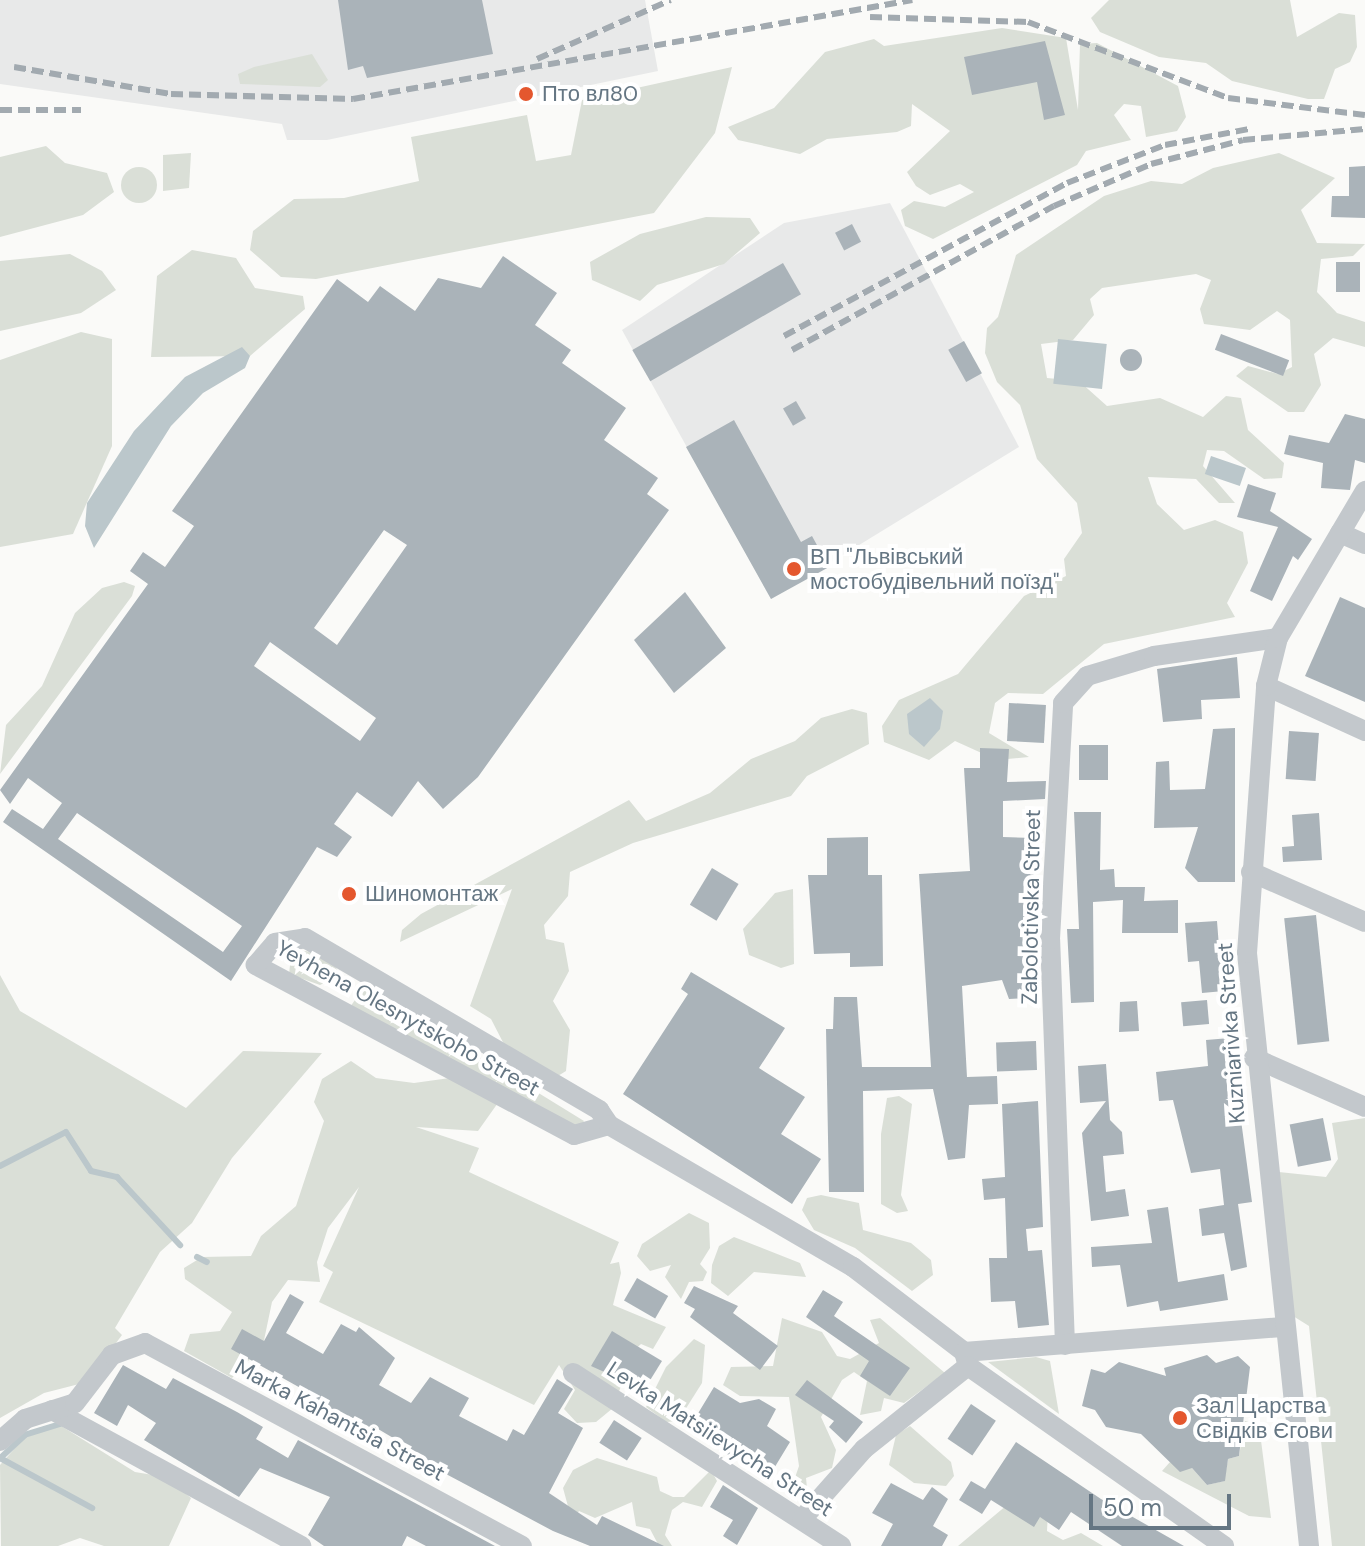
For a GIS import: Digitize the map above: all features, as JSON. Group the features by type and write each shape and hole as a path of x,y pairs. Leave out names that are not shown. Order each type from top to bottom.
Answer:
{"street":[{"name":"Kuzniarivka Street","path":"1309,1546 1254,1058 1251,872 1266,686 1278,638 1365,491"},
{"path":"1340,533 1365,544"},
{"name":"Zabolotivska Street","path":"1065,1345 1050,939 1063,703 1087,676 1154,656 1278,638"},
{"path":"1266,686 1365,731"},
{"path":"1251,872 1365,922"},
{"name":"Yevhena Olesnytskoho Street","path":"609,1125 574,1135 256,965 275,943 305,938 599,1110 609,1125 853,1267 966,1359 1224,1546"},
{"path":"1254,1058 1365,1107"},
{"path":"802,1519 864,1449 966,1359 1065,1345 1282,1327"},
{"name":"Marka Kahantsia Street","path":"52,1410 75,1403 112,1355 133,1341 522,1546"},
{"name":"Levka Matsiievycha Street","path":"573,1373 841,1546"},
{"path":"0,1441 25,1419 52,1410 301,1546"}],"shaded area":[{"path":"0,0 645,0 658,71 327,140 287,140 282,124 0,84"},
{"path":"1109,0 1290,0 1297,37 1339,13 1355,15 1357,47 1350,62 1335,69 1324,99 1308,99 1232,81 1206,63 1159,57 1100,32 1091,18"},
{"path":"1002,28 1066,38 1078,110 1080,44 1097,43 1178,86 1186,117 1177,131 1146,137 1141,106 1124,104 1114,115 1131,140 1086,151 1077,165 933,239 905,226 901,210 914,201 945,207 974,192 960,184 930,195 916,186 907,172 950,131 912,104 911,126 897,132 827,139 800,154 738,140 728,127 774,108 825,52 874,39 884,46"},
{"path":"312,54 328,80 320,87 240,84 238,74 254,67"},
{"path":"732,67 715,133 654,213 316,279 281,277 250,250 253,231 294,199 344,198 419,181 411,137 527,115 536,161 571,155 582,100"},
{"path":"46,146 65,163 107,173 114,192 83,215 0,237 0,157"},
{"path":"191,153 189,188 163,191 163,155"},
{"path":"1279,153 1335,178 1301,210 1317,243 1365,244 1353,256 1321,259 1317,292 1337,313 1365,322 1365,347 1333,338 1314,354 1321,385 1304,412 1288,412 1236,376 1248,366 1278,374 1292,367 1290,320 1277,311 1250,330 1204,324 1200,309 1211,280 1196,274 1102,288 1090,299 1094,315 1073,340 1041,344 1047,378 1079,381 1107,406 1160,398 1203,417 1226,396 1241,398 1248,430 1284,463 1282,478 1264,479 1224,451 1207,450 1203,466 1235,503 1219,503 1196,479 1148,477 1157,504 1184,530 1215,520 1243,532 1248,563 1227,603 1235,617 1104,644 1043,694 1008,693 995,703 989,733 1029,757 997,760 955,741 929,760 884,742 882,726 899,700 958,674 1024,596 1066,576 1064,559 1082,533 1077,503 1037,459 1020,405 997,382 985,353 987,328 998,317 1016,255 1104,196 1151,181 1182,184 1213,168"},
{"path":"139,167 152,172 157,185 152,198 139,203 126,198 121,185 126,172"},
{"path":"890,203 1019,447 771,599 622,330 784,223"},
{"path":"706,217 750,218 760,233 724,264 657,285 640,301 592,280 590,262 640,234"},
{"path":"192,250 236,258 255,288 303,296 305,309 250,356 151,357 157,276"},
{"path":"70,254 102,271 116,290 81,313 0,331 0,261"},
{"path":"81,332 112,339 112,446 73,534 0,547 0,360"},
{"path":"1058,339 1107,344 1102,389 1053,384"},
{"path":"242,347 250,356 245,368 203,393 171,426 94,548 85,526 87,503 134,431 185,377"},
{"path":"1211,456 1246,468 1240,486 1205,474"},
{"path":"124,582 135,586 132,596 0,774 6,725 42,686 75,613 102,588"},
{"path":"930,698 943,711 940,729 924,747 909,734 907,714"},
{"path":"852,709 867,713 869,744 807,776 791,796 633,843 570,872 568,896 544,925 546,939 564,943 569,971 553,1001 570,1030 566,1071 553,1079 508,1052 491,1019 470,1006 512,889 400,942 402,930 421,914 629,800 646,821 710,793 751,759 795,741 821,718"},
{"path":"793,889 794,964 781,968 749,955 743,929 775,893"},
{"path":"306,951 332,960 340,975 320,985 289,974 291,957"},
{"path":"0,975 20,1011 186,1108 243,1051 322,1053 232,1158 192,1223 160,1252 115,1328 122,1335 101,1363 83,1383 44,1393 0,1418"},
{"path":"365,986 584,1121 578,1130 350,1007"},
{"path":"351,1061 376,1078 414,1083 457,1077 500,1100 478,1131 416,1127 479,1148 469,1172 619,1242 610,1264 619,1262 621,1273 613,1305 666,1327 653,1349 641,1344 630,1354 615,1378 621,1386 613,1408 596,1422 577,1423 564,1409 575,1390 559,1365 534,1405 319,1302 333,1272 323,1266 359,1187 328,1228 317,1262 320,1282 288,1280 272,1302 263,1345 232,1378 184,1351 190,1334 220,1331 232,1312 185,1279 184,1268 202,1257 251,1256 261,1236 296,1206 324,1121 314,1102 322,1079"},
{"path":"899,1096 912,1104 901,1195 908,1211 897,1213 881,1204 881,1134 887,1098"},
{"path":"1365,1118 1365,1546 1332,1546 1309,1326 1293,1316 1279,1172 1326,1177 1338,1159 1332,1123"},
{"path":"821,1195 859,1203 863,1230 911,1243 931,1260 933,1275 912,1291 855,1248 814,1230 802,1210 807,1198"},
{"path":"689,1213 709,1223 710,1248 700,1264 707,1272 703,1281 689,1282 681,1299 665,1277 671,1265 650,1271 637,1256 642,1244"},
{"path":"734,1237 800,1263 806,1277 754,1272 728,1296 711,1283 712,1265 719,1246"},
{"path":"782,1318 822,1332 837,1356 850,1359 879,1343 870,1320 880,1318 945,1373 904,1403 884,1398 881,1411 860,1415 867,1381 854,1372 842,1380 821,1417 836,1450 832,1468 806,1478 807,1488 796,1499 790,1492 799,1466 789,1397 740,1396 723,1385 731,1367 773,1366"},
{"path":"694,1339 705,1345 702,1383 678,1421 666,1422 646,1407 666,1367"},
{"path":"1036,1357 1050,1361 1059,1414 988,1362"},
{"path":"1245,1421 1259,1425 1271,1518 1249,1516 1162,1471 1170,1462 1192,1468 1207,1485 1224,1481 1228,1459 1239,1456"},
{"path":"58,1424 135,1472 165,1477 191,1498 169,1546 104,1546 80,1538 58,1546 1,1546 0,1465 24,1438"},
{"path":"910,1426 951,1462 954,1476 946,1486 914,1483 889,1465 896,1435"},
{"path":"597,1458 657,1477 660,1491 673,1497 684,1497 711,1470 717,1481 702,1507 683,1502 672,1510 665,1535 672,1546 659,1546 650,1529 636,1526 632,1502 595,1518 579,1511 572,1521 563,1488 573,1470"},
{"path":"1007,1505 1048,1512 1047,1531 1063,1540 1081,1533 1103,1546 958,1546"}],"building":[{"path":"338,0 482,0 493,54 367,78 363,66 348,70"},
{"path":"1045,41 1065,115 1044,120 1037,82 972,95 964,57"},
{"path":"1365,166 1365,218 1331,217 1332,196 1349,196 1349,167"},
{"path":"852,224 861,242 844,250 835,233"},
{"path":"503,256 557,293 535,325 571,350 562,363 626,408 604,440 658,478 647,494 669,510 478,777 443,809 418,781 392,817 357,792 334,824 352,837 337,857 317,847 231,981 3,822 12,809 43,829 62,803 28,778 10,804 0,790 148,584 130,571 143,552 165,567 194,526 172,511 337,279 368,302 380,286 415,311 438,278 481,288","holes":["384,530 407,545 337,645 314,628","270,642 376,718 360,741 254,666","77,813 242,926 223,952 58,839"]},
{"path":"1336,262 1360,262 1360,292 1336,292"},
{"path":"783,263 801,294 650,381 632,350"},
{"path":"1221,334 1289,360 1283,376 1215,350"},
{"path":"964,341 982,373 966,382 948,350"},
{"path":"1127,349 1135,349 1142,360 1135,371 1127,371 1120,364 1120,356"},
{"path":"796,401 806,418 793,426 783,408"},
{"path":"1345,414 1365,419 1365,463 1355,460 1350,490 1321,488 1323,463 1284,454 1289,435 1329,443"},
{"path":"734,420 801,542 812,536 829,567 771,599 686,447"},
{"path":"1248,484 1276,493 1270,511 1312,539 1298,560 1293,556 1272,601 1250,591 1278,527 1237,517"},
{"path":"685,592 726,648 674,693 634,640"},
{"path":"1340,597 1365,608 1365,702 1305,676"},
{"path":"1237,657 1240,698 1201,700 1202,719 1163,722 1157,669"},
{"path":"1009,703 1046,705 1044,743 1007,741"},
{"path":"1235,728 1235,882 1198,882 1185,868 1198,827 1154,828 1156,762 1169,761 1170,790 1205,789 1213,729"},
{"path":"1289,731 1319,733 1316,781 1286,779"},
{"path":"1079,745 1108,745 1108,780 1079,780"},
{"path":"980,748 1009,749 1007,782 1046,781 1045,799 1003,801 1003,837 1034,838 1032,998 1009,999 1002,980 962,986 967,1077 997,1076 998,1104 969,1105 965,1158 948,1160 933,1089 863,1091 864,1192 829,1192 826,1029 833,1029 834,997 857,997 862,1067 931,1067 919,874 970,871 964,768 980,768"},
{"path":"1074,812 1101,812 1100,870 1114,869 1115,887 1145,887 1144,901 1178,900 1178,933 1122,933 1123,900 1093,902 1094,1002 1071,1003 1067,929 1079,929"},
{"path":"1319,813 1322,860 1283,862 1282,847 1294,846 1292,815"},
{"path":"868,837 868,875 882,875 883,966 850,967 850,953 814,954 808,875 827,875 827,838"},
{"path":"712,868 739,884 716,921 690,905"},
{"path":"1316,915 1329,1041 1297,1045 1284,918"},
{"path":"1217,921 1220,960 1232,959 1235,990 1202,993 1199,961 1188,962 1185,923"},
{"path":"691,972 785,1028 759,1068 805,1097 781,1134 821,1159 792,1204 623,1094 688,994 681,989"},
{"path":"1207,1000 1209,1024 1183,1026 1181,1002"},
{"path":"1137,1001 1139,1031 1119,1032 1120,1002"},
{"path":"1230,1038 1252,1202 1238,1204 1247,1267 1231,1271 1224,1233 1202,1236 1199,1209 1224,1205 1220,1169 1191,1173 1173,1100 1159,1101 1156,1072 1208,1066 1206,1040"},
{"path":"1036,1041 1037,1070 997,1071 996,1042"},
{"path":"1106,1064 1110,1120 1122,1132 1124,1154 1103,1156 1106,1192 1125,1189 1129,1216 1091,1221 1082,1133 1106,1101 1080,1103 1078,1066"},
{"path":"1038,1101 1043,1227 1026,1229 1028,1251 1042,1250 1049,1325 1018,1328 1015,1301 991,1302 989,1258 1007,1258 1005,1198 984,1200 982,1179 1005,1177 1002,1104"},
{"path":"1323,1118 1331,1160 1298,1167 1290,1124"},
{"path":"1168,1207 1178,1282 1224,1274 1228,1300 1160,1311 1158,1301 1127,1307 1120,1265 1092,1267 1091,1247 1152,1243 1147,1210"},
{"path":"637,1278 668,1296 655,1319 624,1301"},
{"path":"694,1286 738,1306 733,1313 778,1346 760,1370 690,1317 695,1309 684,1303"},
{"path":"823,1290 843,1302 834,1316 910,1368 890,1396 860,1376 869,1361 806,1317"},
{"path":"290,1294 304,1302 286,1333 323,1354 341,1324 356,1332 359,1327 395,1358 379,1385 411,1403 430,1377 469,1398 459,1416 507,1441 513,1429 524,1435 557,1379 573,1389 558,1413 583,1428 549,1493 597,1525 602,1516 664,1546 590,1546 553,1531 397,1448 400,1442 373,1426 368,1435 309,1401 313,1395 231,1349 242,1329 264,1341"},
{"path":"612,1331 662,1361 644,1390 591,1366"},
{"name":"Зал Царства Свідків Єгови","path":"1207,1355 1216,1363 1238,1356 1250,1367 1239,1456 1228,1459 1225,1481 1207,1485 1192,1468 1180,1472 1141,1434 1106,1427 1095,1410 1082,1406 1091,1369 1105,1373 1119,1362 1166,1376 1164,1368"},
{"path":"123,1365 166,1389 173,1378 237,1412 263,1427 256,1439 288,1458 298,1440 495,1546 426,1546 407,1536 402,1546 324,1546 308,1535 330,1497 260,1468 239,1497 144,1440 156,1423 128,1405 117,1426 94,1413"},
{"path":"807,1380 863,1422 846,1443 829,1427 834,1421 795,1395"},
{"path":"714,1387 740,1403 759,1399 776,1409 767,1426 790,1442 773,1470 743,1450 736,1460 718,1448 725,1438 694,1420"},
{"path":"971,1404 996,1421 972,1456 948,1439"},
{"path":"614,1420 642,1438 627,1461 599,1443"},
{"path":"1016,1442 1101,1499 1184,1546 1122,1546 1071,1512 1059,1530 1040,1517 1034,1527 991,1500 982,1514 959,1500 971,1481 985,1489"},
{"path":"891,1483 923,1500 932,1487 948,1499 933,1526 948,1535 942,1546 881,1546 893,1524 872,1513"},
{"path":"723,1485 758,1508 737,1545 723,1536 733,1520 710,1507"}],"waterway":[{"path":"0,1166 66,1132 91,1171 117,1177 180,1245"},
{"path":"197,1257 207,1262"},
{"path":"60,1424 25,1435 0,1458 92,1508"}],"railway":[{"path":"537,59 671,0"},
{"path":"14,67 171,94 353,99 912,0"},
{"path":"870,17 1028,22 1228,98 1365,115"},
{"path":"0,110 81,110"},
{"path":"784,336 1067,183 1165,145 1249,129"},
{"path":"792,350 1054,206 1151,164 1243,140 1365,129"}],"place":[{"name":"Пто вл80","path":"526,94"},
{"name":"ВП \"Львівський мостобудівельний поїзд\"","path":"794,569"},
{"name":"Шиномонтаж","path":"349,894"},
{"name":"Зал Царства Свідків Єгови","path":"1180,1418"}]}
